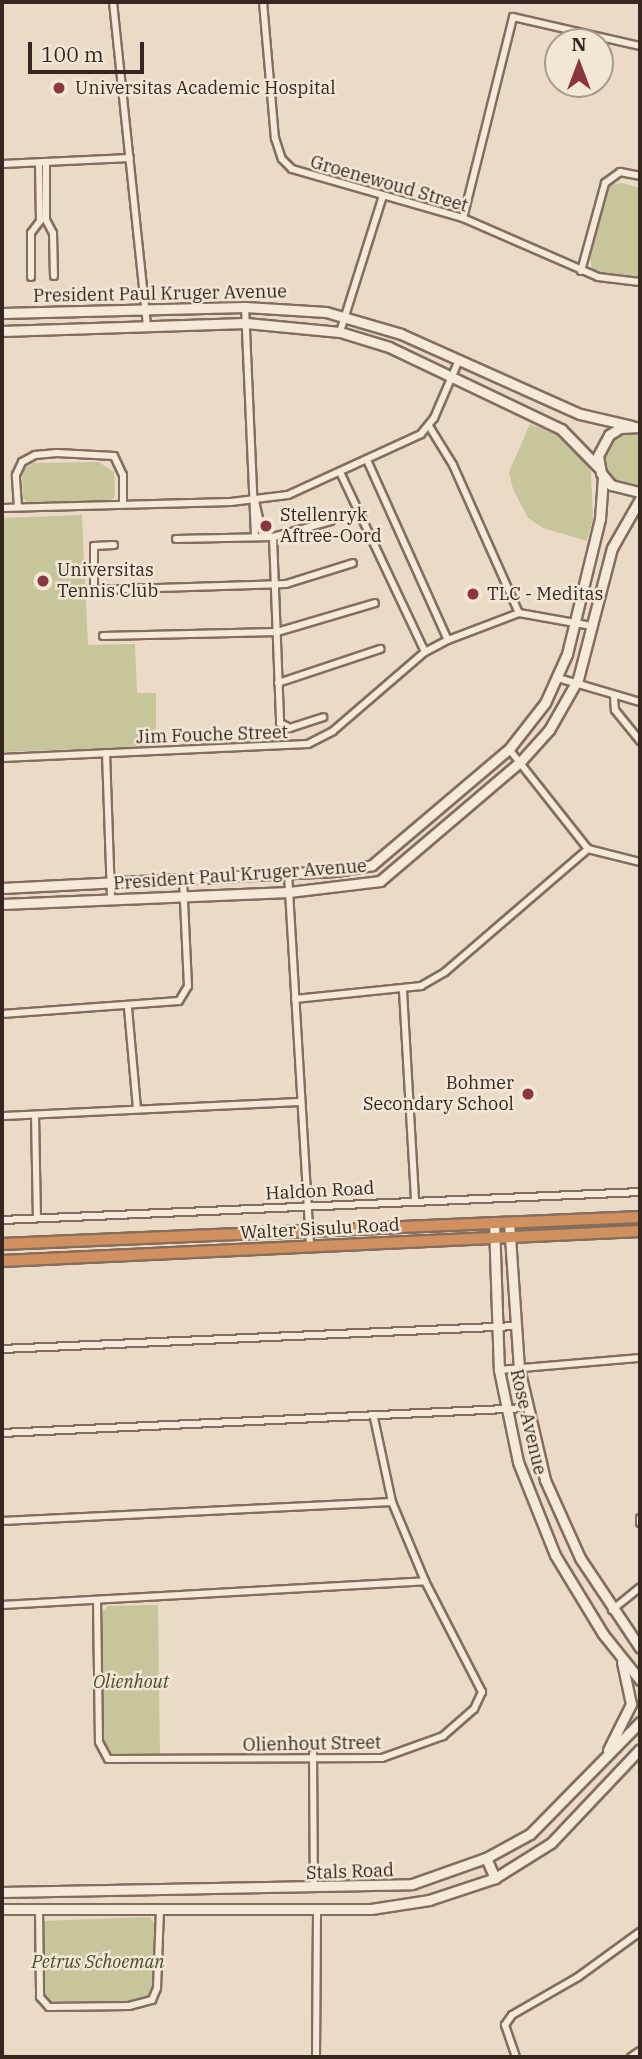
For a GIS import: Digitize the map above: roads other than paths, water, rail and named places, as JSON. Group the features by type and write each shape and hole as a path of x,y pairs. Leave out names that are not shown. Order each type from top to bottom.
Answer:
{"highway":[{"path":"624,1217 625,1231"},
{"name":"Walter Sisulu Road","path":"2,1244 640,1217"},
{"path":"415,1225 415,1242"},
{"name":"Walter Sisulu Road","path":"2,1261 640,1231"},
{"path":"187,1236 187,1253"},
{"path":"94,1240 95,1257"},
{"path":"2,1244 2,1261"}],"street":[{"path":"113,2 147,325"},
{"name":"Groenewoud Street","path":"263,2 275,138 282,159 298,172 463,218 590,274 640,282"},
{"path":"463,218 513,18 640,46"},
{"path":"2,164 130,158"},
{"path":"42,163 46,220 53,233 54,276"},
{"path":"31,277 31,233 40,221 42,163"},
{"path":"581,271 605,183 620,172 640,176"},
{"path":"341,332 344,315 383,196"},
{"path":"585,256 590,274"},
{"name":"President Paul Kruger Avenue","path":"2,313 145,307 292,307 344,315 459,360 580,414 638,427"},
{"path":"245,307 255,537"},
{"name":"President Paul Kruger Avenue","path":"2,331 246,323 341,332 389,347 453,375 561,429 601,473 600,519 575,623 558,677 545,703 509,749 372,865 288,874 2,888"},
{"path":"2,508 123,502 255,501 288,495 414,440 429,426 459,360"},
{"path":"429,426 453,465 519,613 592,626"},
{"path":"638,427 620,428 602,444 601,473 620,491 640,492"},
{"path":"18,507 16,475 22,462 35,455 58,453 114,456 122,475 123,502"},
{"path":"367,460 449,640"},
{"path":"340,472 425,652"},
{"name":"President Paul Kruger Avenue","path":"2,904 289,892 380,881 521,761 549,730 575,684 612,548 640,499"},
{"path":"255,501 263,537"},
{"path":"176,539 273,537 331,521"},
{"path":"273,537 282,726 303,726 323,717"},
{"path":"114,545 94,546 94,590 274,585 353,563"},
{"path":"103,636 277,632 375,603"},
{"name":"Jim Fouche Street","path":"2,758 307,744 333,731 425,652 519,613"},
{"path":"278,683 380,649"},
{"path":"558,677 614,697 640,702"},
{"path":"614,697 615,710 640,741"},
{"path":"509,749 588,849 640,862"},
{"path":"106,753 111,900"},
{"path":"295,999 403,991 445,972 588,849"},
{"path":"288,874 310,1247"},
{"path":"2,1014 128,1009 172,1004 187,993 183,880"},
{"path":"403,991 415,1200"},
{"path":"128,1009 137,1109"},
{"path":"2,1116 301,1102"},
{"path":"35,1115 37,1218"},
{"name":"Haldon Road","path":"2,1220 640,1192"},
{"name":"Rose Avenue","path":"509,1222 519,1368 527,1408 555,1506 611,1610 640,1648"},
{"name":"Rose Avenue","path":"494,1223 499,1370 518,1462 551,1545 621,1660 640,1680"},
{"path":"2,1349 516,1326"},
{"path":"499,1370 640,1358"},
{"path":"2,1433 374,1418 527,1408"},
{"name":"Olienhout Street","path":"97,1600 99,1742 108,1759 313,1757 405,1753 443,1736 479,1704 480,1684 425,1581 392,1502 374,1418"},
{"path":"2,1521 392,1502"},
{"path":"2,1605 425,1581"},
{"path":"611,1610 640,1587"},
{"path":"602,1760 631,1704 621,1660"},
{"name":"Stals Road","path":"2,1892 327,1889 412,1884 486,1858 530,1834 640,1721"},
{"name":"Stals Road","path":"2,1909 328,1909 429,1900 495,1878 551,1843 638,1753"},
{"path":"313,1757 314,1889"},
{"path":"486,1858 495,1878"},
{"path":"304,1889 305,1909"},
{"path":"327,1889 328,1909"},
{"path":"39,1909 40,1997 49,2007 143,2006 152,2000 157,1988 168,1890"},
{"path":"26,1891 27,1909"},
{"path":"49,1891 50,1909"},
{"path":"146,1891 146,1909"},
{"path":"316,2057 317,1909"},
{"path":"516,2057 505,2025 512,2015 578,1977 640,1932"},
{"path":"631,2057 640,2051"}],"place":[{"name":"Universitas Academic Hospital","path":"59,88"},
{"name":"Stellenryk Aftree-Oord","path":"266,526"},
{"name":"Universitas Tennis Club","path":"43,581"},
{"name":"TLC - Meditas","path":"473,594"},
{"name":"Bohmer Secondary School","path":"528,1094"}],"park label":[{"name":"Olienhout","path":"131,1682"},
{"name":"Petrus Schoeman","path":"98,1962"}]}
